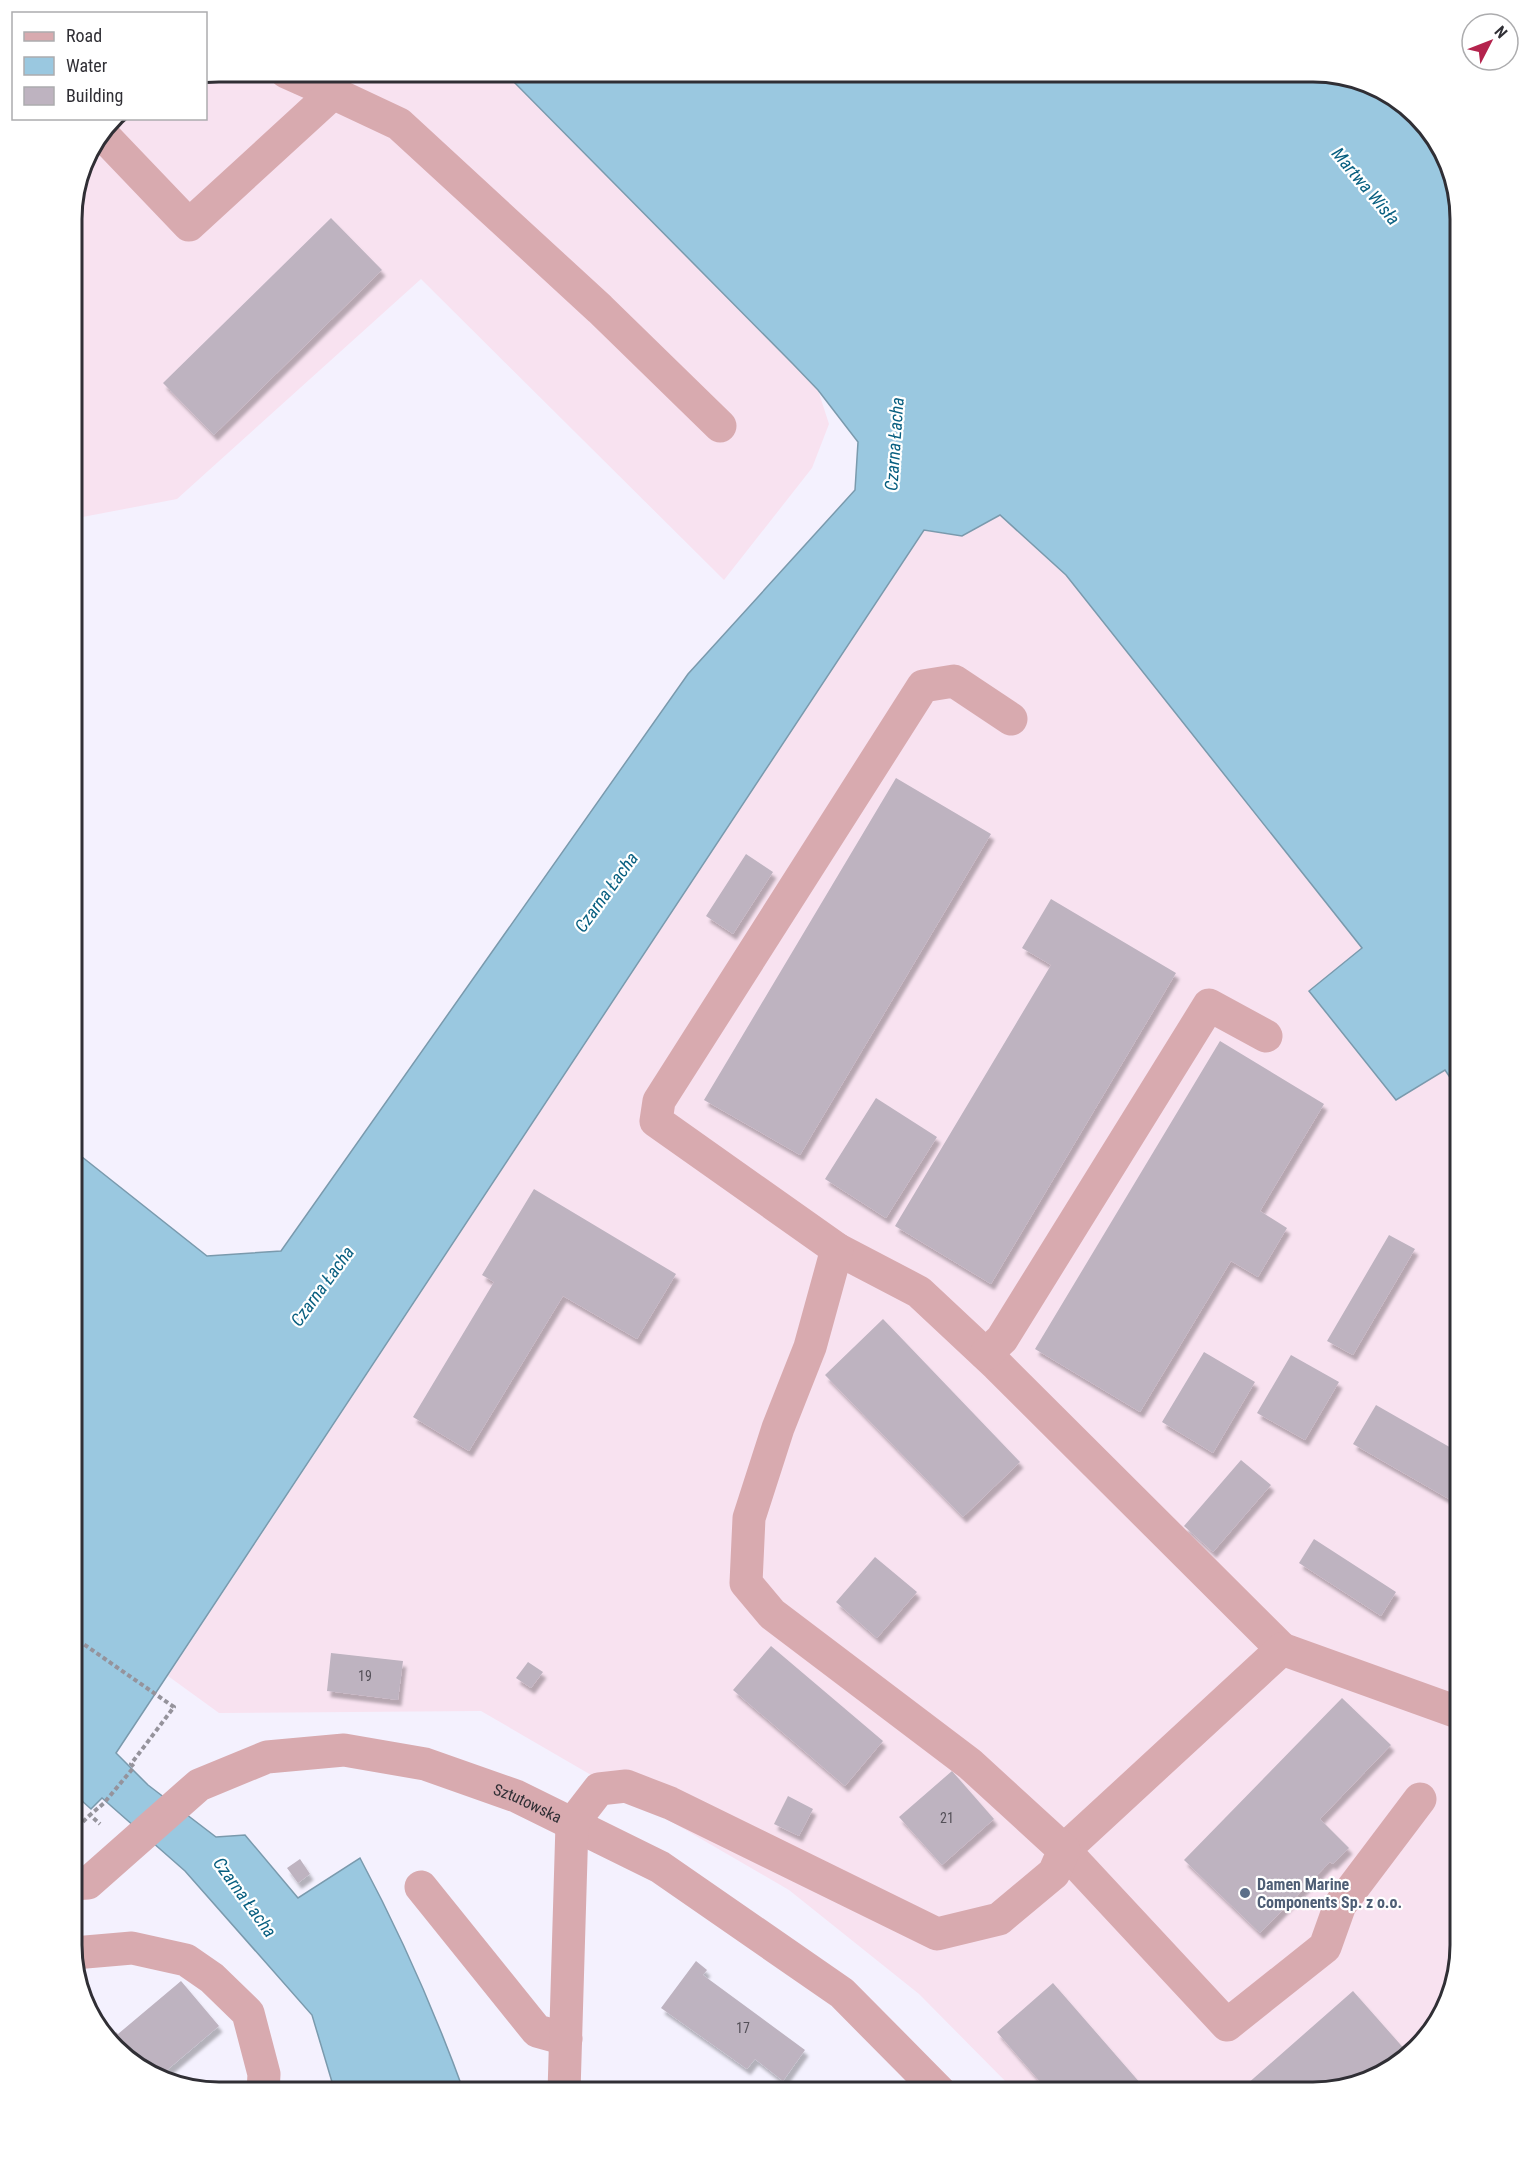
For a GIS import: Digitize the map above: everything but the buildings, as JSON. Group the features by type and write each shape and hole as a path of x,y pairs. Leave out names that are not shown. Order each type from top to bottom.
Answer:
{"street":[{"path":"311,83 399,124 600,309 720,426"},
{"path":"108,140 189,225 333,93"},
{"path":"1011,719 954,681 923,686 659,1101 656,1121 837,1249 919,1292 986,1354 1282,1649 1450,1709"},
{"path":"986,1354 1002,1339 1209,1005 1266,1035"},
{"path":"837,1249 810,1347 778,1428 749,1518 746,1583 772,1614 970,1764 1064,1850 1227,2025 1325,1947 1340,1905 1420,1799"},
{"path":"564,2081 572,1824 598,1789 626,1786 670,1803 937,1934 999,1919 1054,1873 1064,1850 1282,1649"},
{"name":"Sztutowska","path":"82,1883 88,1883 199,1785 267,1757 344,1750 431,1766 516,1796 660,1867 842,1993 930,2082"},
{"path":"421,1887 537,2031 566,2039"},
{"path":"83,1952 132,1948 186,1960 212,1978 248,2013 264,2074 263,2081"}],"path":[{"path":"82,1643 174,1707 131,1764 134,1767 104,1803 82,1824"}],"shaded area":[{"path":"207,83 210,83 515,83 737,305 818,390 829,424 812,468 724,580 421,279 177,499 83,517 83,210 87,184 93,167 106,143 125,120 207,120"},
{"name":"Damen Marine Components Sp. z o.o.","path":"1000,514 1066,575 1362,948 1396,1100 1445,1070 1450,1077 1450,1945 1445,1980 1431,2013 1421,2028 1396,2053 1365,2071 1348,2077 1313,2082 1006,2082 919,1994 789,1890 481,1711 219,1713 168,1676 924,530 962,536"}],"water":[{"path":"515,83 1322,83 1348,87 1381,101 1396,111 1421,136 1439,167 1445,184 1450,219 1450,1077 1445,1070 1396,1100 1309,991 1362,948 1066,575 1000,515 962,536 924,530 116,1753 148,1785 216,1837 245,1835 298,1898 360,1858 416,1973 460,2081 332,2081 312,2015 185,1871 102,1798 91,1809 82,1801 82,1157 207,1256 281,1251 688,674 855,490 858,442 818,390"}],"place":[{"name":"Damen Marine Components Sp. z o.o.","path":"1245,1893"}],"water label":[{"name":"Martwa Wisła","path":"1366,186"},
{"name":"Czarna Łacha","path":"894,444"},
{"name":"Czarna Łacha","path":"606,892"},
{"name":"Czarna Łacha","path":"322,1286"},
{"name":"Czarna Łacha","path":"245,1897"}]}
